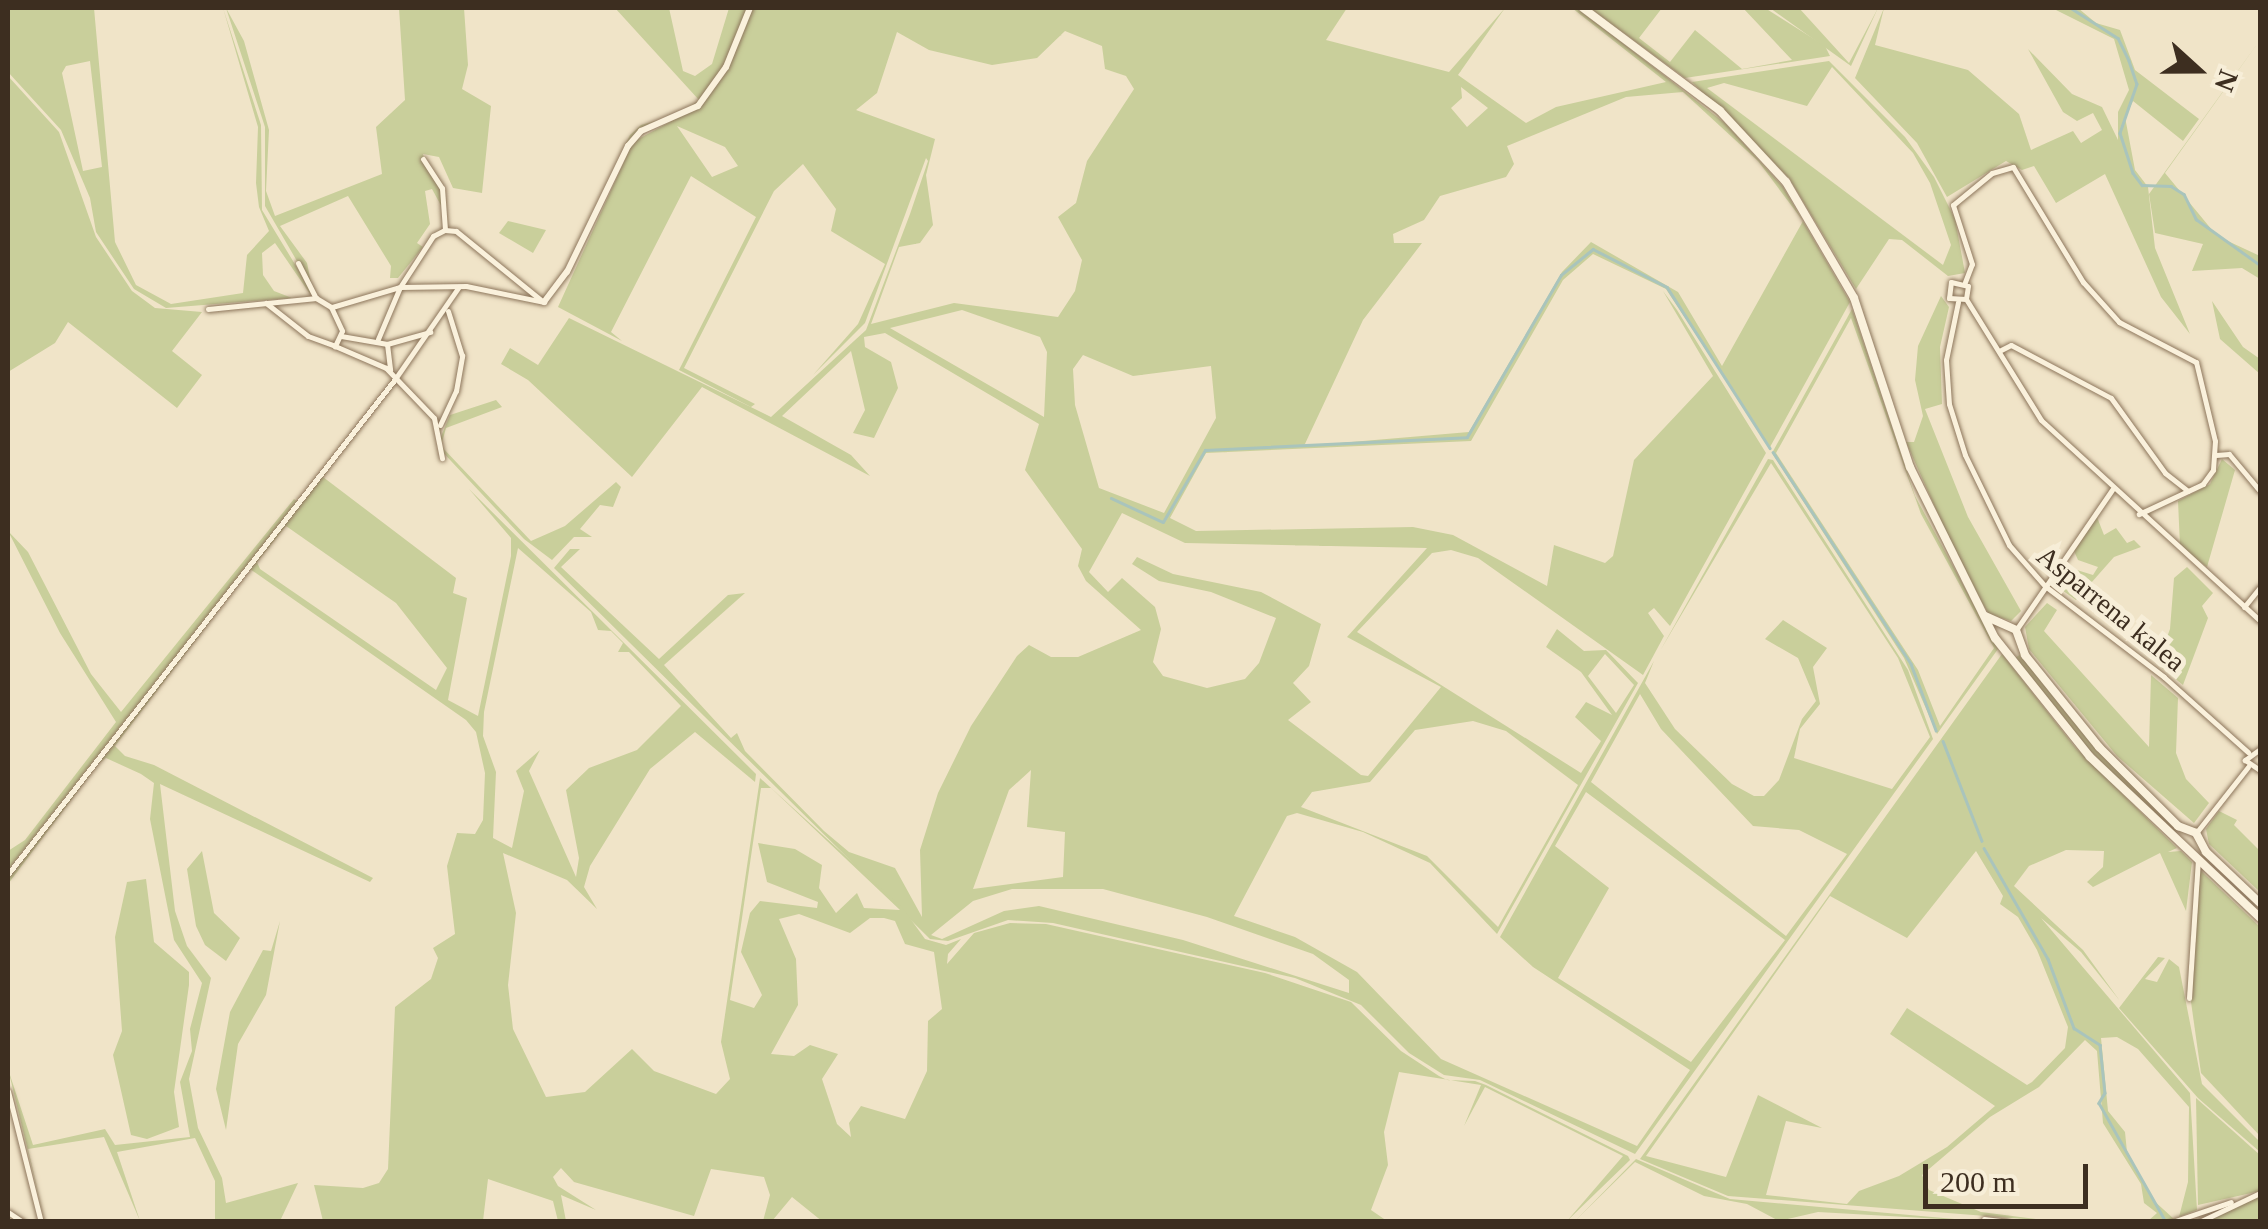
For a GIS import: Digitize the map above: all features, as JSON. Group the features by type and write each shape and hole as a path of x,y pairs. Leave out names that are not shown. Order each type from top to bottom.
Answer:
{"main road":[{"path":"1583,8 1720,112 1810,217 1854,298 1928,509 1995,638 2090,757 2260,918"},
{"path":"1982,613 2005,629 2016,630 2020,646 2099,747 2191,831 2201,846 2260,903"},
{"path":"1995,638 2005,629"},
{"path":"2008,655 2020,646"},
{"path":"2176,841 2191,831"},
{"path":"2195,858 2201,846"}],"street":[{"path":"544,302 567,272 628,146 642,131 698,106 726,67 750,8"},
{"path":"423,158 442,188 446,230"},
{"path":"2139,514 2207,480 2216,455 2196,362 2118,322 2083,282 2017,170 2000,168 1953,206 1972,264 1965,282 1966,298 2030,408 2112,490 2198,567 2260,621"},
{"path":"378,339 400,288 433,236 446,230 456,230 544,302"},
{"path":"298,263 316,298 331,307 342,336"},
{"name":"Asparrena kalea","path":"1965,282 1948,286 1949,298 1958,302 1946,360 1954,424 2002,532 2045,586 2248,752"},
{"path":"331,307 400,288 458,288 544,302"},
{"path":"8,874 393,376 448,311 458,288"},
{"path":"208,309 316,298"},
{"path":"1958,302 1966,298"},
{"path":"264,301 308,336 393,376 440,424"},
{"path":"442,458 435,442 456,392 462,356 448,311"},
{"path":"342,336 378,339 387,344 430,332"},
{"path":"335,346 342,336"},
{"path":"387,344 393,376"},
{"path":"1999,350 2012,345 2099,389 2141,434 2165,473 2188,491"},
{"path":"2216,455 2229,454 2260,492"},
{"path":"2016,630 2112,490"},
{"path":"2244,607 2260,587"},
{"path":"2191,831 2248,768 2248,752 2260,749"},
{"path":"2248,768 2260,770"},
{"path":"2188,998 2195,858"},
{"path":"8,1091 42,1222"},
{"path":"2172,1222 2260,1193"},
{"path":"2200,1222 2235,1201"},
{"path":"8,1212 23,1222"},
{"path":"1984,1219 2007,1222"}],"green space":[{"path":"8,8 94,8 115,242 136,285 171,304 243,293 247,255 269,231 259,207 256,183 258,127 223,8 261,125 262,210 310,294 275,243 262,253 263,275 274,291 292,298 166,308 134,289 96,232 90,198 61,130 8,72","holes":["90,61 102,167 83,171 62,73 66,66"]},
{"path":"226,8 244,41 269,130 266,191 275,216 382,174 376,127 405,100 399,8 464,8 468,65 462,89 491,106 482,193 453,188 439,157 423,154 429,173 442,184 444,211 432,189 425,191 430,224 417,243 423,247 398,278 390,278 391,266 348,196 280,226 307,263 312,287 265,206 265,127"},
{"path":"615,8 669,8 683,71 695,76 712,64 729,8 747,8 726,61 701,100 680,115 650,123 631,138 575,249 630,135 641,125 680,114 699,100"},
{"path":"752,8 1347,8 1326,40 1449,72 1505,8 1458,75 1526,123 1556,107 1666,82 1572,8 1578,8 1726,124 1783,187 1802,220 1758,161 1683,92 1626,97 1507,146 1514,164 1506,177 1440,196 1424,220 1393,234 1394,243 1422,243 1363,320 1304,446 1469,432 1562,272 1591,242 1678,292 1722,366 1803,221 1850,302 1770,447 1666,289 1593,254 1563,280 1471,441 1206,453 1170,518 1196,531 1413,527 1453,535 1547,586 1554,545 1605,563 1613,556 1634,460 1713,376 1663,291 1677,310 1766,453 1670,626 1654,608 1648,613 1664,636 1643,675 1478,558 1451,550 1432,553 1357,632 1581,773 1601,741 1575,717 1586,702 1612,715 1581,672 1546,647 1557,629 1584,651 1606,650 1638,683 1497,934 1430,863 1363,832 1297,813 1287,816 1234,916 1295,937 1357,972 1441,1059 1637,1146 1690,1070 1533,967 1500,937 1654,661 1645,683 1675,729 1732,784 1754,796 1764,796 1779,780 1802,719 1816,701 1798,658 1765,639 1783,620 1827,648 1813,667 1820,704 1800,729 1794,758 1892,789 1930,737 1898,658 1771,463 1660,651 1768,459 1773,460 1908,670 1933,739 1635,1154 1480,1080 1444,1075 1409,1053 1361,1005 1295,978 1053,923 1008,920 948,941 930,939 554,568 570,549 580,549 561,567 659,659 728,595 745,593 664,665 731,738 737,733 745,751 824,831 849,852 895,868 922,917 920,850 938,793 971,726 1017,656 1029,645 1051,657 1078,657 1141,630 1086,581 1078,566 1082,549 1025,470 1039,424 885,333 864,337 865,347 891,362 898,388 874,438 853,433 865,410 851,351 782,416 851,455 870,476 702,387 632,477 528,380 501,364 510,348 538,365 569,318 771,417 866,330 910,214 926,158 865,323 813,375 858,324 885,264 831,231 836,209 803,164 774,191 684,368 755,404 751,407 679,370 756,217 691,176 611,332 622,341 558,307 633,142 703,104 727,71","holes":["1065,31 1102,46 1105,69 1126,76 1134,89 1087,161 1076,203 1058,217 1082,260 1075,291 1058,317 954,303 871,324 899,247 920,243 933,225 926,175 935,139 856,110 877,93 897,32 929,50 992,65 1037,58","1461,87 1488,108 1467,127 1451,108 1462,98","677,126 725,147 738,166 712,177","962,310 1040,337 1047,352 1044,417 890,328","1083,355 1133,376 1211,366 1216,418 1164,513 1099,488 1075,405 1073,369","1122,513 1185,543 1427,548 1347,637 1441,687 1368,776 1361,775 1288,720 1311,702 1293,683 1309,666 1321,624 1261,592 1173,574 1137,557 1132,564 1159,581 1211,592 1276,618 1259,663 1245,679 1207,688 1163,676 1153,662 1161,629 1155,607 1122,578 1108,592 1089,572","1605,654 1634,685 1616,713 1588,676","1640,694 1661,729 1753,826 1799,830 1847,854 1786,936 1591,782","1473,721 1506,731 1578,785 1498,927 1427,856 1301,807 1312,792 1370,782 1415,730","1031,770 1027,827 1065,832 1063,877 973,889 1009,790","1586,792 1785,940 1691,1062 1558,978 1609,888 1555,846","1012,889 1103,889 1207,917 1313,954 1349,980 1349,993 1183,940 1039,906 1004,911 942,939 931,935 973,901"]},
{"path":"1590,8 1662,8 1639,38 1670,62 1695,30 1742,69 1792,60 1743,8 1765,8 1825,46 1830,56 1685,78"},
{"path":"1770,8 1799,8 1849,63 1878,8 1851,66"},
{"path":"1884,8 1875,45 1968,70 2019,114 2031,150 2073,131 2081,143 2102,130 2093,113 2077,121 2063,112 2028,49 2072,94 2102,107 2118,140 2118,112 2129,90 2114,39 2052,8 2078,8 2096,23 2120,30 2135,70 2199,119 2183,141 2133,101 2125,117 2135,170 2148,187 2155,248 2190,334 2161,297 2105,174 2056,203 2034,166 2022,170 2006,161 1947,197 1917,143 1855,78"},
{"path":"2260,40 2165,173 2217,236 2260,256 2260,279 2242,268 2192,271 2203,244 2155,233 2149,194"},
{"path":"1829,61 1905,137 1934,177 1955,219 1965,273 1948,276 1902,240 1889,239 1856,289 1789,178 1692,82","holes":["1832,67 1913,153 1930,183 1951,245 1943,265 1707,88 1724,83 1807,106"]},
{"path":"8,76 59,132 96,237 132,291 155,308 202,312 172,351 202,375 177,408 68,322 55,343 8,372"},
{"path":"508,221 546,230 533,253 499,233"},
{"path":"1941,296 1949,307 1940,347 1942,404 1925,409 1968,517 2021,611 2011,621 1989,614 1966,577 1906,442 1914,442 1923,416 1915,380 1918,346"},
{"path":"2212,301 2243,347 2260,359 2260,374 2220,339"},
{"path":"1852,309 1915,496 1998,649 1937,734 1904,658 1772,453","holes":["1851,318 1921,514 1994,648 1940,726 1918,670 1776,453"]},
{"path":"496,400 502,407 446,428 441,446 531,541 565,526 616,482 621,487 613,507 600,505 580,529 592,537 574,537 552,560 524,539 437,446 450,415"},
{"path":"370,413 323,477 456,578 453,593 467,598 448,700 478,716 511,556 511,538 469,489 756,774 755,782 695,732 650,769 590,866 584,887 597,909 567,880 503,853 516,913 508,985 513,1029 546,1097 585,1092 632,1049 654,1071 716,1094 730,1079 721,1042 760,778 902,907 925,939 946,945 961,939 948,954 947,964 974,933 1010,923 1046,924 1265,973 1351,1002 1401,1051 1446,1079 1399,1072 1384,1132 1388,1165 1371,1210 1387,1221 823,1222 792,1197 772,1221 763,1221 770,1195 764,1177 711,1169 694,1216 574,1182 561,1168 553,1177 558,1186 596,1210 561,1195 566,1221 558,1221 553,1201 488,1179 483,1221 323,1221 314,1185 363,1188 379,1183 388,1169 395,1007 431,979 438,958 433,948 455,934 447,866 457,833 475,834 483,820 485,773 476,732 466,720 250,569 115,746 125,756 154,765 373,878 370,882 160,784 175,911 187,946 211,978 189,1079 198,1128 222,1178 226,1203 298,1183 280,1221 215,1221 215,1181 195,1138 117,1152 140,1221 104,1137 28,1149 45,1221 8,1069 33,1145 105,1129 115,1145 190,1137 180,1082 192,1051 190,1029 202,983 174,940 150,819 154,783 141,774 106,758 99,763 8,884 8,876","holes":["286,526 396,603 447,668 436,690 260,569 257,562","518,548 591,612 598,630 611,631 623,643 618,652 629,652 681,706 637,750 589,768 566,790 579,858 576,877 529,771 540,750 516,771 524,791 512,848 493,838 496,772 483,736 484,712","761,788 771,788 900,910 864,908 857,893 836,913 819,888 822,865 795,849 758,843 767,882 818,902 817,908 760,901 750,913 741,952 762,995 754,1008 730,1000","799,914 850,933 870,918 884,918 895,921 905,944 934,952 942,1009 928,1021 927,1071 905,1119 861,1106 849,1123 851,1137 837,1124 822,1079 838,1054 810,1045 794,1056 771,1054 798,1005 796,959 779,919"]},
{"path":"2222,459 2235,470 2207,567 2180,546 2178,501 2210,484"},
{"path":"294,499 297,501 8,870 8,851 25,840 116,722 60,633 8,531 28,552 91,674 121,712"},
{"path":"2097,517 2104,535 2116,528 2127,543 2134,540 2141,547 2114,557 2076,600 2052,583 2064,566 2093,575 2098,567 2078,560 2074,551"},
{"path":"2187,567 2213,593 2202,606 2208,618 2183,685 2157,664 2170,629 2174,578"},
{"path":"2047,603 2057,610 2044,631 2149,747 2151,675 2178,698 2176,753 2186,779 2209,803 2194,823 2117,756 2029,649 2025,627"},
{"path":"2002,654 2075,747 2177,848 2168,852 2181,851 2192,862 2186,911 2160,853 2093,887 2087,882 2103,867 2104,851 2066,850 2029,866 2014,886 2083,950 2120,1001 2081,952 2041,918 2190,1093 2197,1210 2179,1217 2188,1182 2189,1107 2138,1049 2117,1037 2101,1038 2108,1111 2125,1132 2127,1152 2152,1199 2174,1219 2148,1221 2157,1213 2144,1203 2141,1184 2103,1123 2097,1051 2085,1040 2039,1087 1990,1117 1922,1175 1929,1190 1981,1212 2051,1221 1728,1196 1640,1159","holes":["1976,851 2003,896 2000,904 2018,917 2037,950 2068,1027 2065,1048 2027,1085 1907,1008 1890,1034 1995,1106 1947,1147 1899,1176 1859,1191 1847,1204 1766,1195 1786,1121 1822,1128 1758,1095 1726,1177 1646,1156 1830,896 1907,938"]},
{"path":"2021,654 2101,754 2178,828 2173,834 2074,734 2015,658"},
{"path":"2219,811 2237,820 2234,825 2260,851 2260,892 2209,844 2206,829"},
{"path":"202,851 214,913 240,938 226,961 205,945 196,926 187,869"},
{"path":"2200,870 2260,927 2260,1136 2201,1073 2191,1002"},
{"path":"146,879 154,942 189,972 174,1092 179,1127 147,1139 131,1135 113,1055 122,1031 115,937 127,882"},
{"path":"280,921 266,995 238,1044 226,1130 216,1089 230,1012 263,950 271,951"},
{"path":"2158,957 2165,958 2145,979 2157,982 2169,959 2179,967 2202,1084 2260,1142 2260,1152 2198,1098 2119,1008"},
{"path":"1450,1080 1486,1085 1628,1156 1630,1160 1567,1221 1623,1156 1485,1087 1464,1126 1481,1085"},
{"path":"2196,1098 2260,1155 2260,1191 2198,1205"},
{"path":"1636,1159 1730,1199 1977,1221 1818,1212 1779,1221 1747,1204 1704,1196 1635,1162 1575,1221"},
{"path":"2260,1195 2260,1221 2202,1222"}],"waterway":[{"path":"2071,8 2118,38 2129,61 2137,84 2120,133 2133,173 2142,185 2171,186 2184,194 2196,219 2260,265"},
{"path":"1111,498 1163,522 1205,450 1467,437 1561,275 1593,249 1667,287 1770,448"},
{"path":"1773,452 1911,664 1936,730"},
{"path":"1943,741 1982,841"},
{"path":"1984,848 2048,959 2074,1028 2100,1045 2105,1093 2099,1103 2166,1222"}]}
